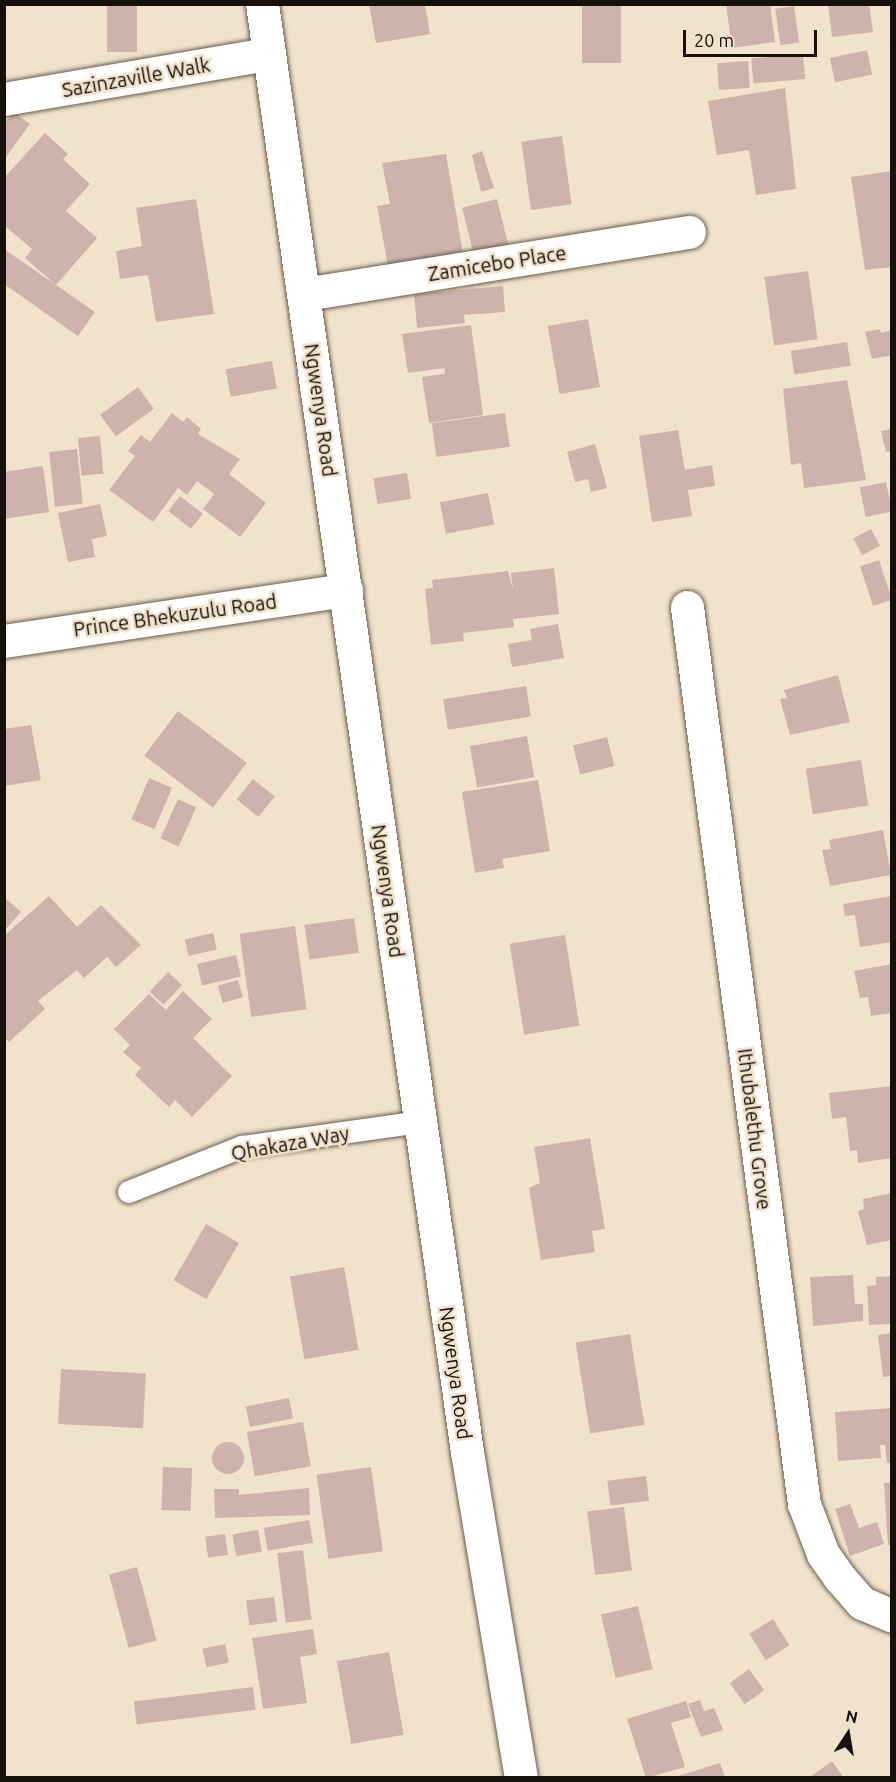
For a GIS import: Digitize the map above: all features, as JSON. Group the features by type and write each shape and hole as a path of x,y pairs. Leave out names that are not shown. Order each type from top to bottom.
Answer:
{"street":[{"name":"Ngwenya Road","path":"262,4 305,294 467,1452 521,1778"},
{"name":"Sazinzaville Walk","path":"4,99 268,54"},
{"name":"Zamicebo Place","path":"305,294 689,232"},
{"name":"Prince Bhekuzulu Road","path":"4,641 346,590"},
{"name":"Ithubalethu Grove","path":"687,607 804,1504 823,1554 840,1578 862,1603 891,1616"}],"lane":[{"name":"Qhakaza Way","path":"129,1192 242,1147 421,1122"}],"building":[{"path":"107,4 137,4 137,52 107,52"},
{"path":"369,4 425,4 430,34 376,43"},
{"path":"582,4 621,4 621,63 582,63"},
{"path":"726,4 770,4 775,42 732,48"},
{"path":"828,4 869,4 873,32 832,37"},
{"path":"794,6 799,43 780,45 775,9"},
{"path":"867,50 872,74 835,82 830,58"},
{"path":"803,54 805,79 753,83 751,59"},
{"path":"748,61 750,88 719,90 717,63"},
{"path":"785,88 796,189 756,195 749,150 717,155 708,101"},
{"path":"13,112 30,124 4,160 4,124"},
{"path":"45,133 68,154 63,159 90,184 66,211 97,238 56,285 25,258 32,249 4,225 4,178"},
{"path":"562,136 572,204 531,210 521,142"},
{"path":"482,151 494,188 481,192 472,155"},
{"path":"446,154 463,254 388,266 377,206 390,204 382,163"},
{"path":"892,171 892,267 865,270 851,177"},
{"path":"196,199 214,314 156,322 148,275 120,279 116,251 142,246 136,208"},
{"path":"497,199 510,250 475,259 462,208"},
{"path":"4,249 95,312 78,336 4,284"},
{"path":"808,271 818,339 774,345 764,277"},
{"path":"503,286 505,312 464,315 465,323 417,328 414,294"},
{"path":"588,319 600,387 560,394 548,326"},
{"path":"471,325 483,415 429,423 422,377 444,374 445,368 408,373 402,334"},
{"path":"880,329 881,333 892,330 892,355 872,359 865,332"},
{"path":"847,342 851,366 794,375 791,351"},
{"path":"272,361 277,389 231,397 226,369"},
{"path":"847,380 866,480 804,488 801,463 791,465 783,389"},
{"path":"138,387 154,409 116,436 100,415"},
{"path":"172,413 183,422 187,417 201,429 198,434 240,459 229,474 266,503 240,537 203,509 214,494 197,481 187,495 178,488 153,522 109,490 135,456 128,451 141,435 150,442"},
{"path":"505,413 510,447 436,457 432,423"},
{"path":"892,429 892,451 886,452 881,431"},
{"path":"678,430 685,470 712,465 715,486 688,490 692,516 652,522 639,436"},
{"path":"100,436 103,474 81,476 78,438"},
{"path":"595,444 607,488 591,492 588,479 575,482 567,452"},
{"path":"77,449 83,504 55,507 49,452"},
{"path":"43,466 49,512 4,519 4,472"},
{"path":"407,473 411,499 377,504 373,478"},
{"path":"886,482 892,511 866,517 860,488"},
{"path":"488,493 494,524 446,534 440,502"},
{"path":"180,496 203,514 191,529 168,511"},
{"path":"100,504 107,536 92,539 95,557 68,562 58,513"},
{"path":"871,529 880,546 862,555 853,538"},
{"path":"879,560 892,600 873,606 860,566"},
{"path":"554,568 559,614 513,619 514,627 463,633 464,641 431,645 425,589 433,588 432,580 508,571 513,590 511,573"},
{"path":"558,624 564,658 512,667 508,644 532,640 530,629"},
{"path":"838,675 850,722 790,735 780,699 787,698 784,690"},
{"path":"526,686 531,717 448,730 443,699"},
{"path":"178,711 247,763 213,807 144,756"},
{"path":"31,725 41,780 4,786 4,729"},
{"path":"527,736 534,777 477,787 470,746"},
{"path":"607,737 614,766 580,775 573,745"},
{"path":"861,760 868,805 813,814 806,769"},
{"path":"149,778 172,788 154,829 131,819"},
{"path":"253,779 275,797 258,817 237,799"},
{"path":"538,780 550,851 502,859 504,868 475,873 462,792"},
{"path":"178,799 196,807 179,846 161,838"},
{"path":"883,830 891,875 830,886 822,850 831,849 829,840"},
{"path":"49,896 77,927 101,905 141,945 116,967 107,957 84,978 77,970 38,1001 45,1009 9,1042 4,1037 4,936"},
{"path":"892,896 892,942 860,947 855,915 845,916 843,904"},
{"path":"4,897 21,912 4,931"},
{"path":"354,918 359,953 309,960 304,925"},
{"path":"295,926 307,1009 251,1017 240,934"},
{"path":"213,933 217,950 189,956 185,940"},
{"path":"565,935 579,1026 524,1035 510,944"},
{"path":"236,955 241,976 202,985 197,964"},
{"path":"892,964 892,1013 871,1016 868,997 860,998 854,971"},
{"path":"168,972 182,985 163,1005 150,992"},
{"path":"238,980 243,997 223,1003 218,986"},
{"path":"183,991 212,1019 193,1038 232,1076 192,1117 175,1100 169,1107 135,1075 141,1068 123,1052 130,1045 114,1029 149,994 166,1010"},
{"path":"892,1086 892,1158 858,1163 857,1150 850,1151 846,1117 832,1119 829,1093"},
{"path":"590,1138 605,1229 592,1231 595,1252 541,1260 529,1188 540,1183 534,1147"},
{"path":"892,1193 892,1240 867,1245 858,1211 864,1209 863,1199"},
{"path":"206,1224 239,1243 206,1299 173,1280"},
{"path":"344,1267 359,1350 304,1359 290,1277"},
{"path":"853,1275 855,1304 863,1304 863,1321 813,1326 810,1277"},
{"path":"892,1276 892,1324 869,1325 867,1286 876,1285 876,1277"},
{"path":"892,1333 892,1376 883,1377 878,1335"},
{"path":"630,1334 644,1425 590,1433 576,1343"},
{"path":"61,1369 146,1373 143,1428 58,1424"},
{"path":"289,1398 293,1419 250,1427 246,1406"},
{"path":"892,1408 892,1463 887,1463 885,1445 880,1445 881,1458 838,1461 835,1412"},
{"path":"303,1422 311,1466 255,1476 247,1432"},
{"path":"228,1442 239,1447 244,1458 239,1469 228,1474 217,1469 212,1458 217,1447"},
{"path":"163,1467 192,1468 190,1511 161,1510"},
{"path":"371,1467 383,1551 328,1559 317,1475"},
{"path":"646,1476 649,1501 610,1506 607,1481"},
{"path":"884,1483 892,1483 892,1545 888,1545"},
{"path":"309,1488 310,1515 215,1518 214,1489 239,1489 239,1495"},
{"path":"850,1504 859,1528 877,1522 884,1544 850,1556 835,1509"},
{"path":"624,1507 632,1571 595,1575 587,1512"},
{"path":"309,1520 313,1543 268,1551 264,1528"},
{"path":"258,1530 262,1552 236,1556 232,1535"},
{"path":"225,1534 228,1555 208,1558 205,1537"},
{"path":"303,1550 312,1619 286,1623 277,1553"},
{"path":"137,1567 157,1640 129,1648 109,1575"},
{"path":"274,1597 277,1622 249,1625 246,1600"},
{"path":"638,1606 653,1669 616,1678 601,1615"},
{"path":"773,1619 789,1645 766,1660 749,1634"},
{"path":"313,1629 317,1654 300,1657 307,1703 263,1709 252,1638"},
{"path":"225,1644 229,1663 206,1667 203,1649"},
{"path":"389,1652 404,1735 351,1744 337,1661"},
{"path":"749,1669 764,1690 745,1704 730,1683"},
{"path":"253,1687 256,1710 137,1724 134,1702"},
{"path":"700,1700 704,1711 714,1708 723,1730 701,1737 688,1704"},
{"path":"686,1701 691,1717 671,1723 685,1767 646,1778 627,1719"},
{"path":"832,1761 844,1778 809,1778"},
{"path":"720,1763 725,1778 675,1778 675,1777"}]}
